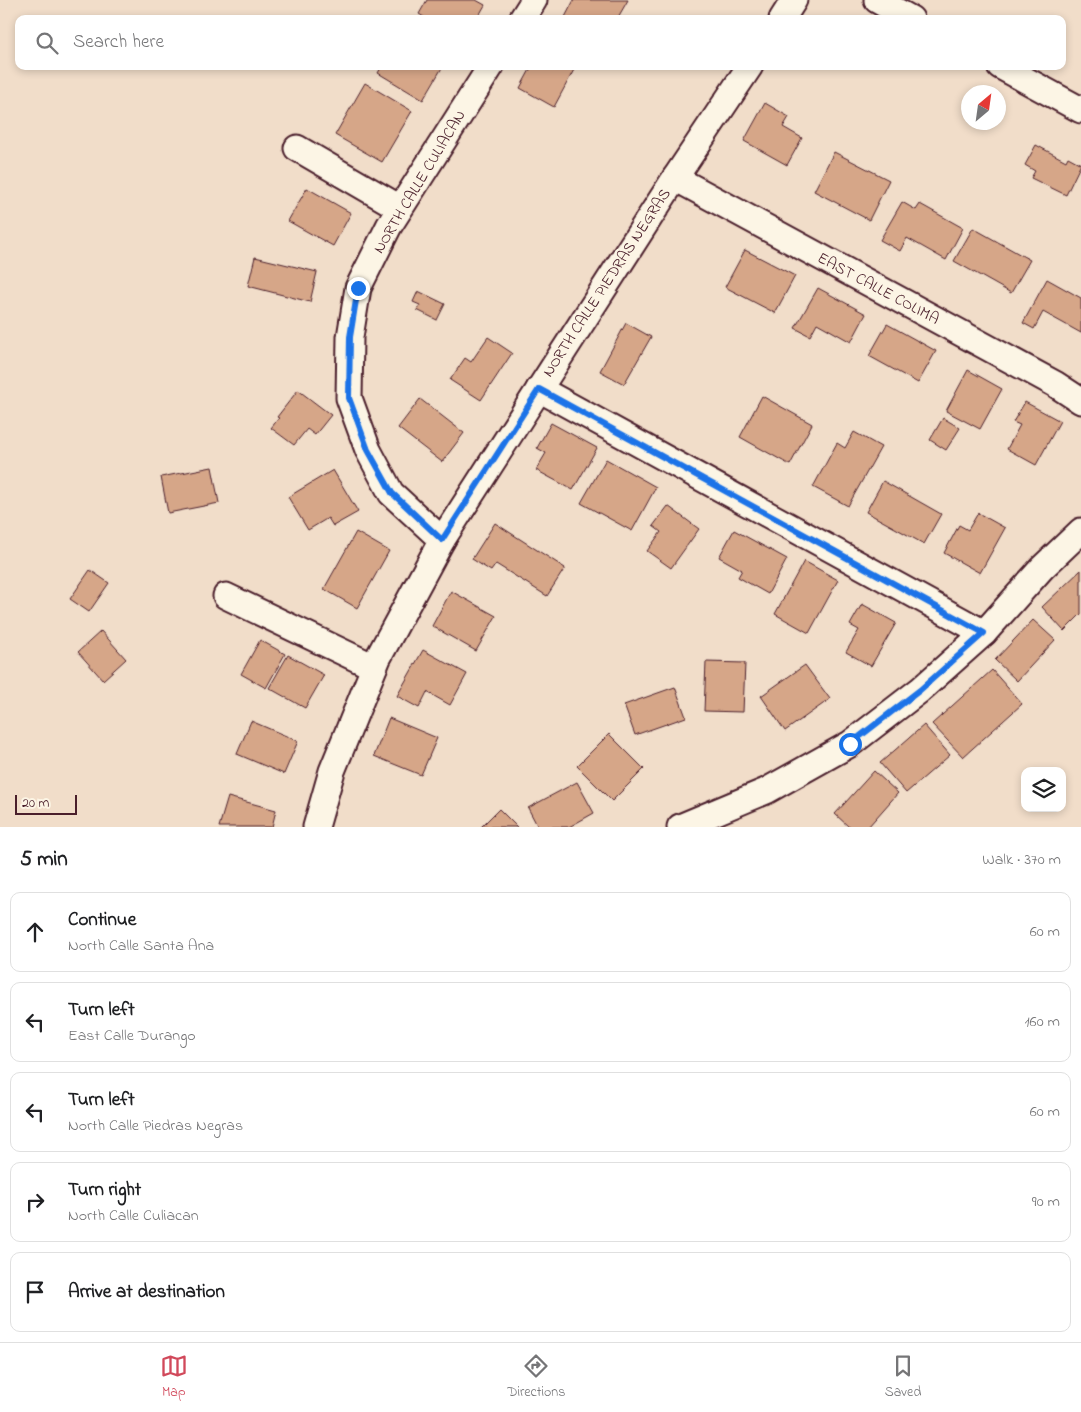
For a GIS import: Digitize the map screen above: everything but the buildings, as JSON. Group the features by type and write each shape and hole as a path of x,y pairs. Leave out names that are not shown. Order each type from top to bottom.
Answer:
{"street":[{"path":"525,15 534,0"},
{"path":"785,15 794,0"},
{"path":"877,0 904,15"},
{"name":"NORTH CALLE CULIACAN","path":"442,540 392,493 368,450 349,398 350,337 358,288 389,226 489,70"},
{"name":"NORTH CALLE PIEDRAS NEGRAS","path":"316,827 332,771 374,667 442,540 675,178 747,70"},
{"path":"1007,70 1081,110"},
{"path":"297,148 400,208"},
{"name":"EAST CALLE COLIMA","path":"675,178 1055,384 1081,401"},
{"path":"539,389 984,633"},
{"path":"680,827 766,791 850,744 920,690 984,633 1042,568 1081,531"},
{"path":"226,596 374,667"}],"route":[{"path":"358,288 350,337 349,398 368,450 392,493 442,540 539,389 984,633 920,690 850,744"}]}
